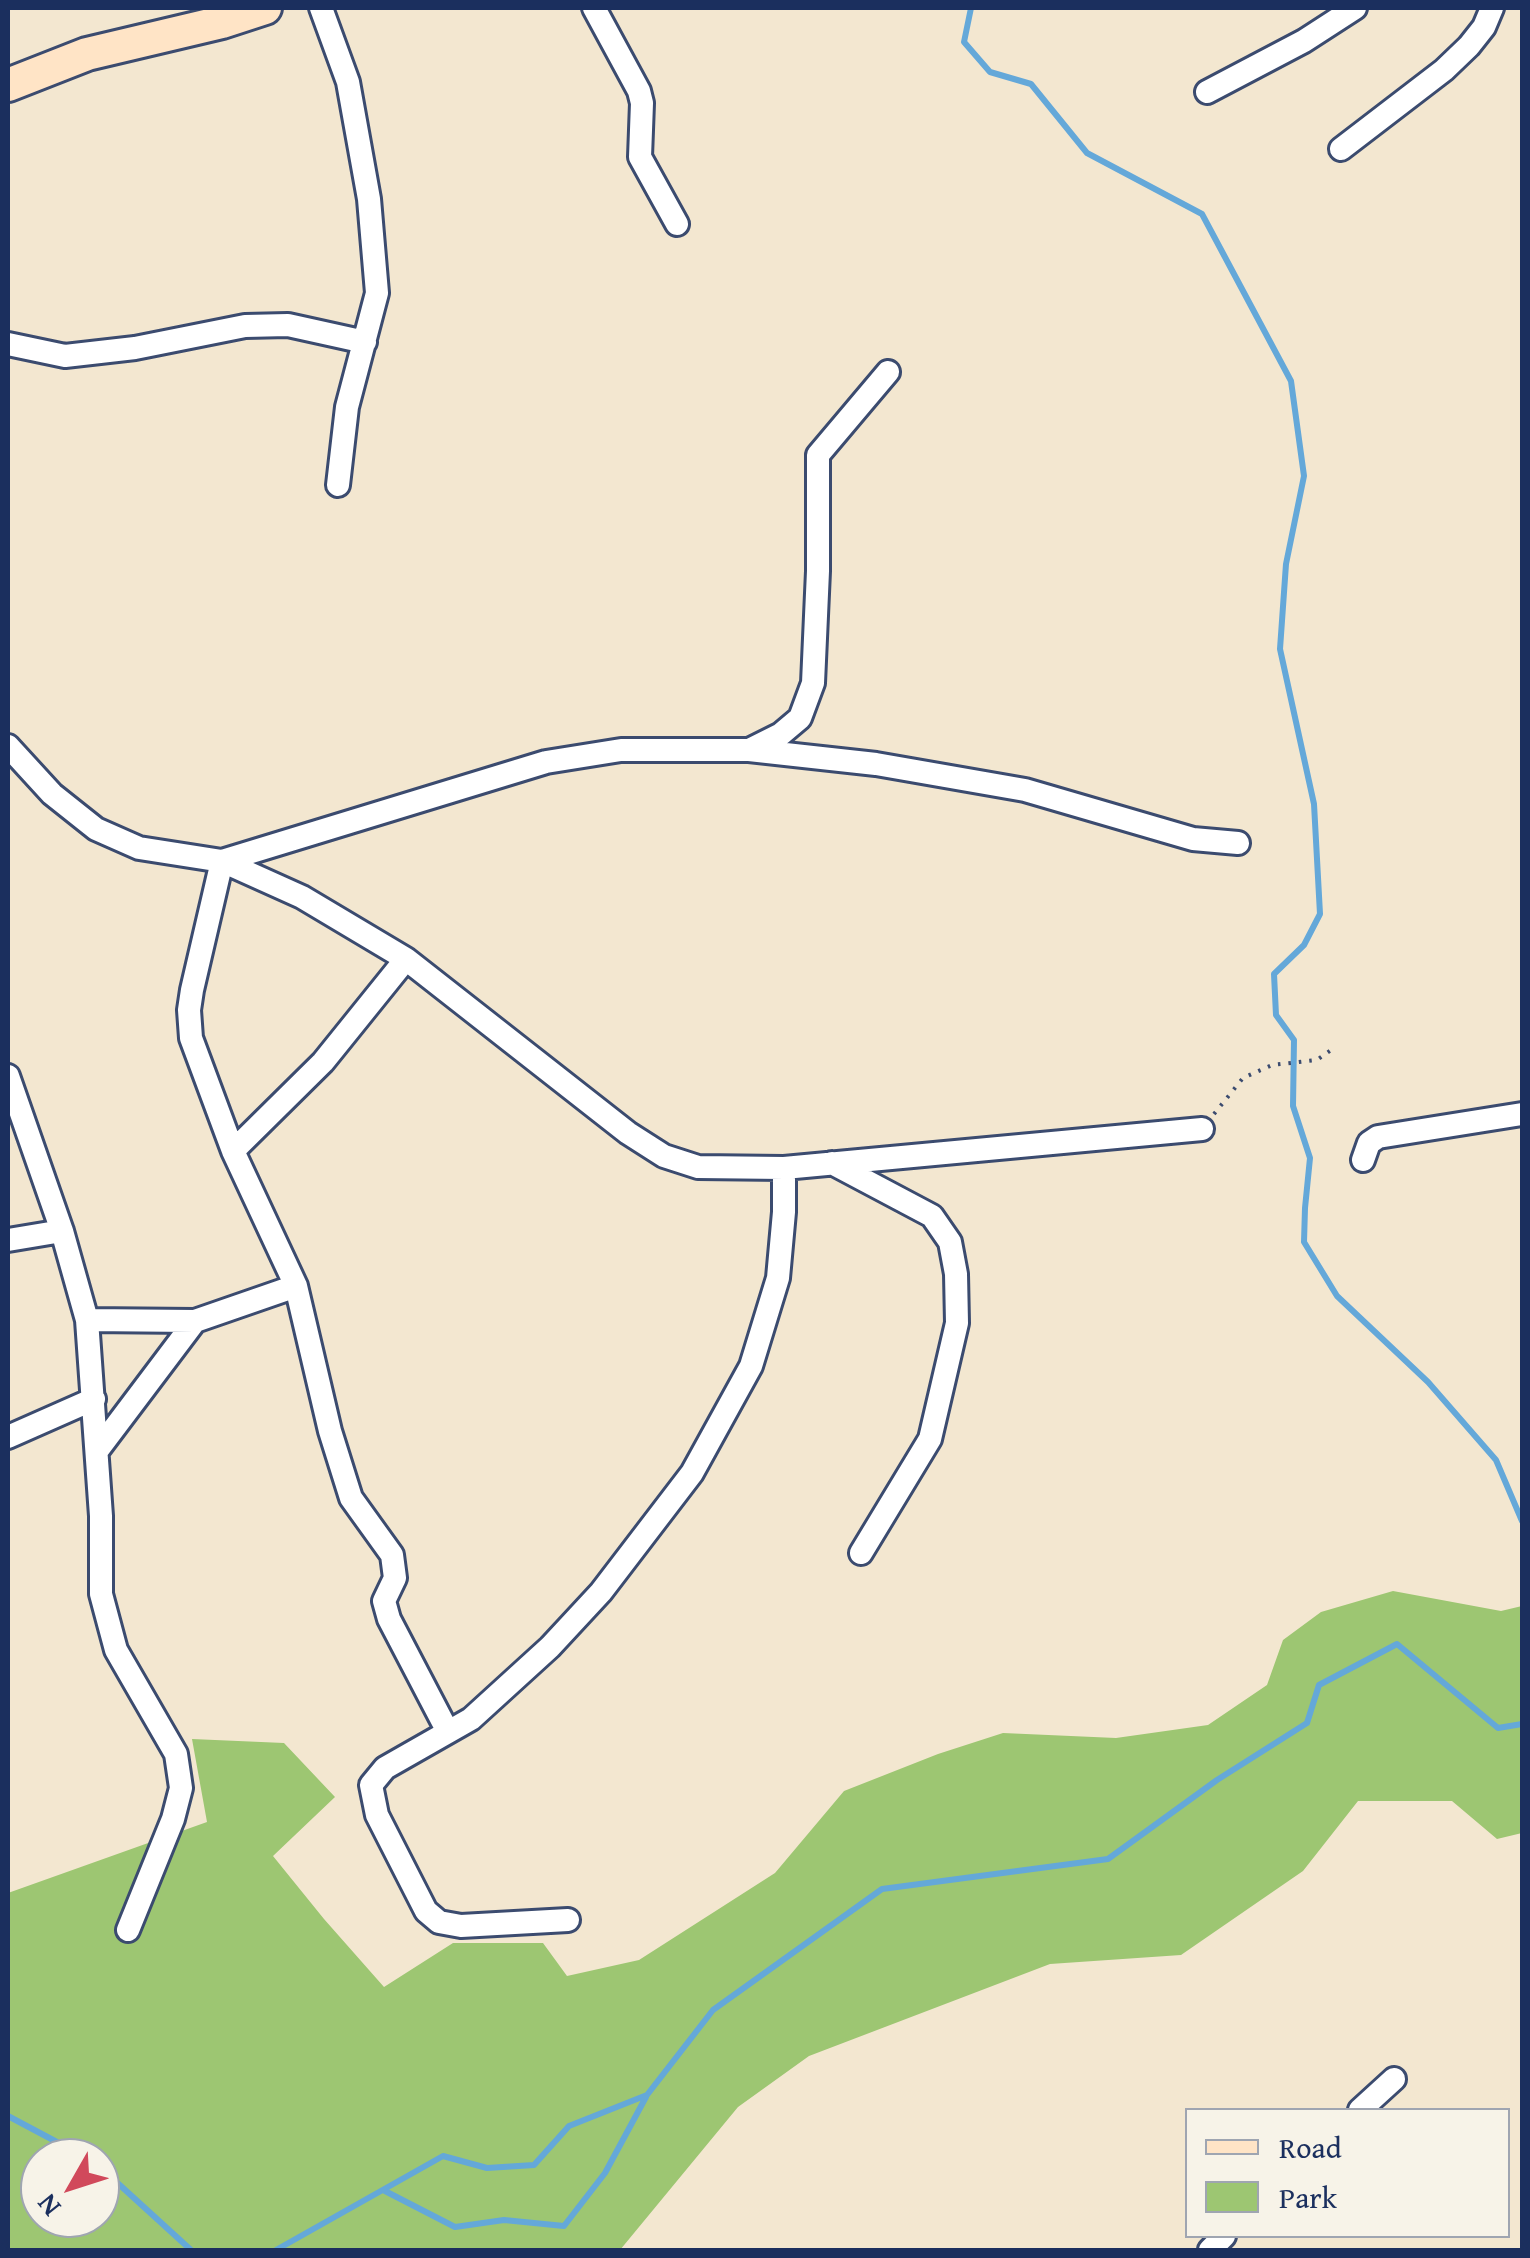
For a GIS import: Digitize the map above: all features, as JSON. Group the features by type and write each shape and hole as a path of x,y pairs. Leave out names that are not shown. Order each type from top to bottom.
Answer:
{"street":[{"path":"8,84 87,54 222,15 265,8"},
{"path":"321,8 348,82 369,199 377,292 347,407 338,485"},
{"path":"594,8 639,91 640,157 677,224"},
{"path":"1206,92 1355,8"},
{"path":"1340,148 1444,70 1484,27 1492,8"},
{"path":"8,344 65,356 135,348 245,326 288,325 365,342"},
{"path":"749,750 800,718 813,683 818,456 888,372"},
{"path":"8,746 52,794 96,830 138,848 222,861 302,897 406,959 628,1133 664,1156 698,1167 784,1168 1202,1129"},
{"path":"222,861 546,762 620,750 749,750 876,764 1025,790 1192,839 1238,843"},
{"path":"222,861 192,990 191,1038 233,1150 296,1286 330,1431 351,1498 392,1555 395,1578 384,1601 388,1619 448,1732"},
{"path":"233,1150 323,1062 406,959"},
{"path":"8,1076 62,1231 87,1320 98,1451 101,1594 116,1650 176,1754 181,1788 128,1930"},
{"path":"1363,1160 1369,1143 1378,1138 1522,1114"},
{"path":"832,1163 932,1216 950,1242 956,1274 957,1323 930,1438 861,1553"},
{"path":"568,1920 461,1926 439,1922 426,1911 377,1815 371,1784 384,1768 472,1718 550,1647 601,1592 692,1472 751,1366 778,1278 784,1168"},
{"path":"8,1240 62,1231"},
{"path":"87,1320 195,1321 296,1286"},
{"path":"98,1451 195,1321"},
{"path":"8,1437 94,1399"},
{"path":"1362,2108 1394,2080"}],"path":[{"path":"1202,1129 1243,1078 1272,1065 1317,1060 1331,1050"}],"green space":[{"path":"1393,1591 1501,1611 1522,1606 1522,1833 1497,1839 1452,1801 1358,1801 1303,1871 1181,1955 1050,1964 809,2056 738,2107 620,2250 8,2250 8,1893 207,1822 192,1739 284,1743 335,1797 273,1856 384,1987 453,1943 543,1943 567,1976 639,1960 775,1873 844,1791 1003,1733 1116,1738 1208,1725 1267,1685 1283,1640 1321,1612"}],"waterway":[{"path":"971,8 964,42 990,72 1031,84 1087,153 1202,214 1291,381 1304,476 1286,564 1280,649 1314,804 1320,914 1304,945 1274,974 1276,1015 1294,1040 1293,1106 1310,1158 1304,1242 1337,1296 1428,1382 1496,1460 1522,1521"},
{"path":"276,2250 443,2156 487,2168 534,2165 569,2126 647,2095 713,2010 882,1889 1108,1859 1217,1780 1307,1723 1319,1685 1397,1644 1498,1728 1522,1724"},
{"path":"385,2191 455,2227 504,2220 564,2226 605,2173 646,2097"},
{"path":"8,2116 49,2138"},
{"path":"120,2185 191,2250"}]}
